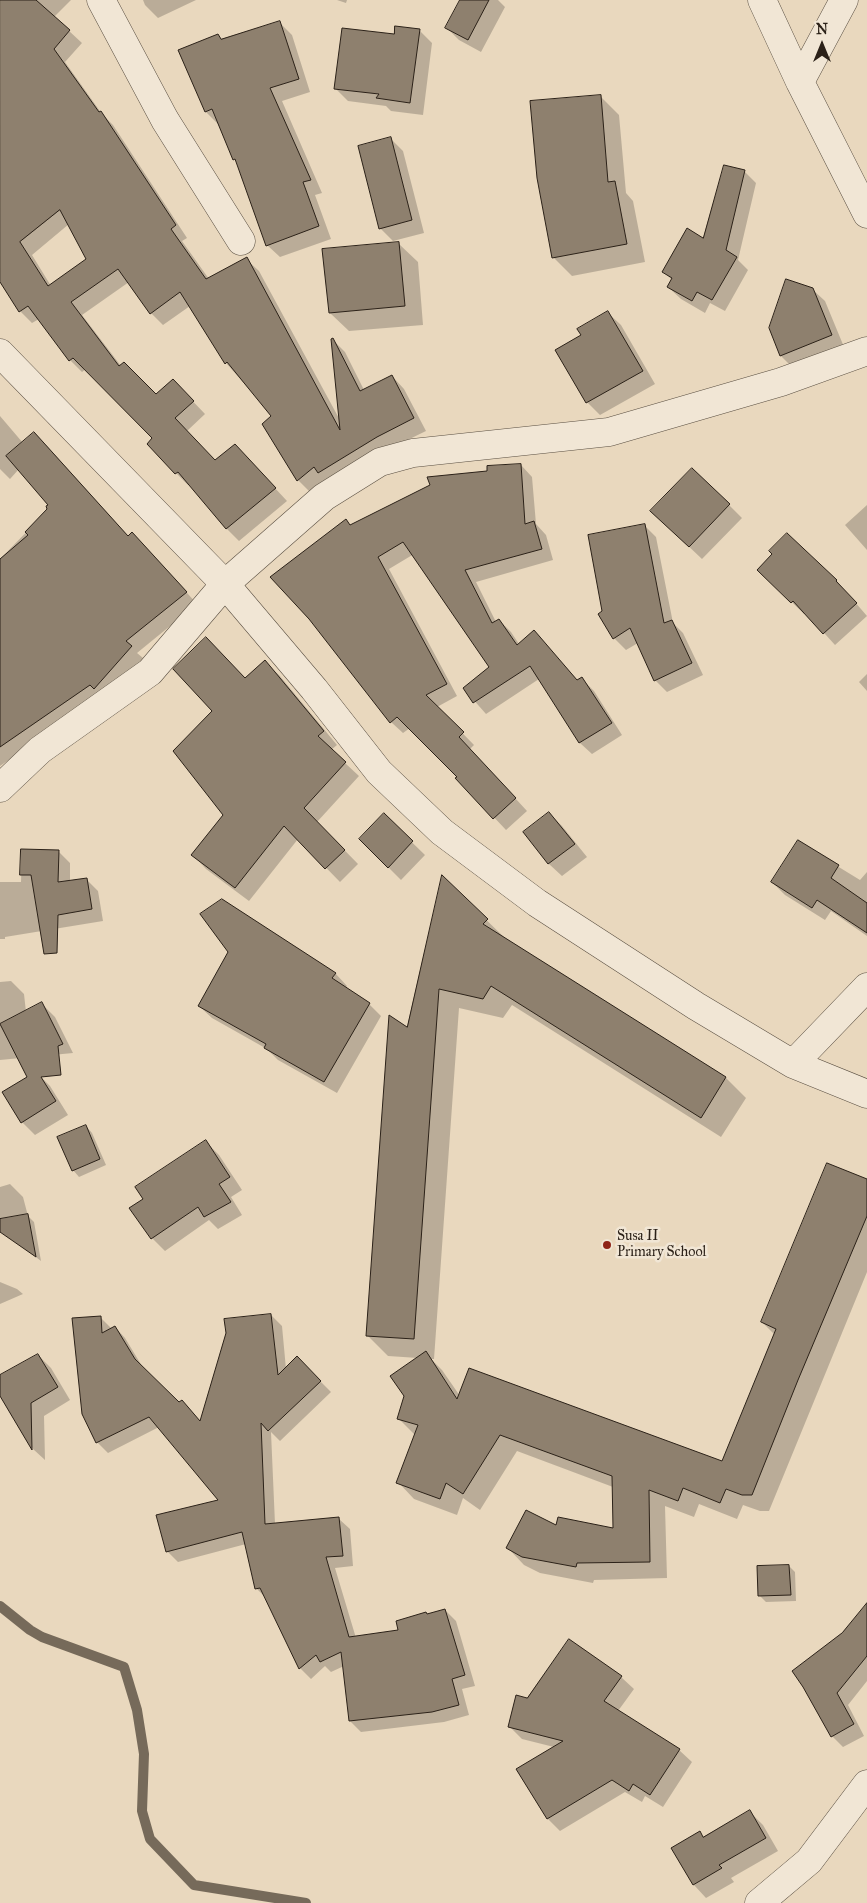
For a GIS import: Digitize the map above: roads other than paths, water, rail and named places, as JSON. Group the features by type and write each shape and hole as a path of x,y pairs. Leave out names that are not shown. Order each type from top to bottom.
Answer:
{"street":[{"path":"101,0 165,120 241,241"},
{"path":"762,0 800,82 867,214"},
{"path":"800,82 844,0"},
{"path":"0,788 40,750 150,672 225,584 324,497 380,462 413,453 610,432 781,382 867,351"},
{"path":"0,354 225,584 314,689 379,772 442,832 537,903 696,1006 793,1064 867,1094"},
{"path":"793,1064 867,987"},
{"path":"759,1903 809,1862 867,1784"}],"waterway":[{"path":"0,1606 42,1637 124,1667 137,1710 144,1754 142,1811 150,1839 194,1885 306,1903"}],"place":[{"name":"Susa II Primary School","path":"607,1245"}]}
